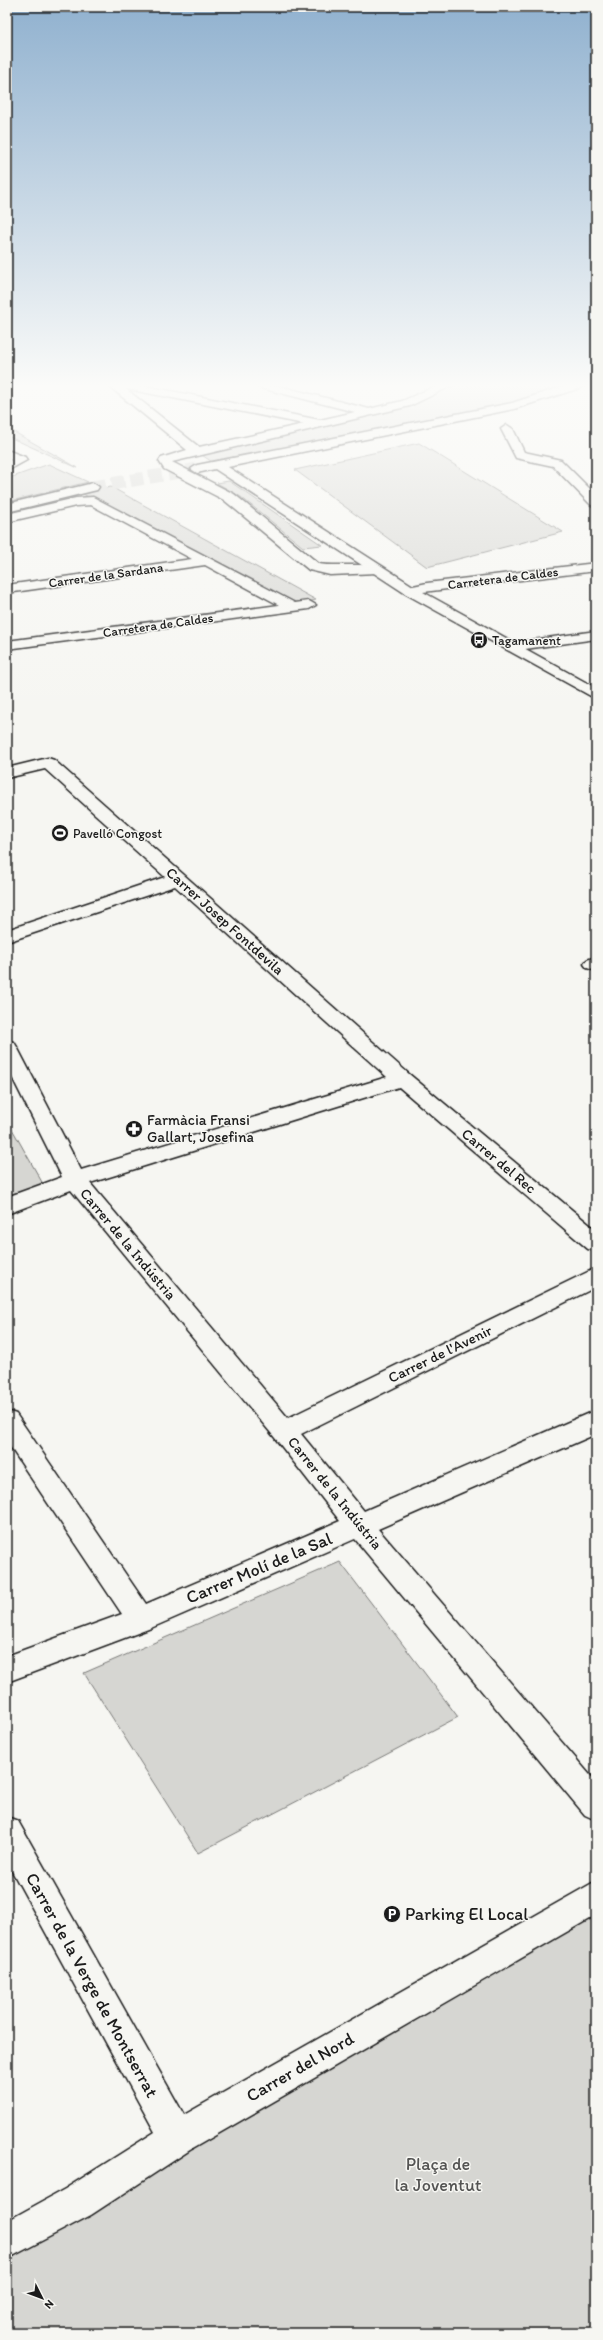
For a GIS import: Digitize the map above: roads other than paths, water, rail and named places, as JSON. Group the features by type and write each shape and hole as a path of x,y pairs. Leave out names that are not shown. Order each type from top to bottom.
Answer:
{"street":[{"path":"7,508 59,495"},
{"path":"225,495 314,567 330,571 377,569"},
{"path":"263,495 411,591 596,694"},
{"path":"7,518 76,502 93,500 205,561 289,604"},
{"name":"Carrer de la Sardana","path":"7,589 205,561"},
{"name":"Carretera de Caldes","path":"411,591 427,587 596,567"},
{"name":"Carretera de Caldes","path":"7,645 309,605"},
{"path":"511,647 596,635"},
{"name":"Carrer Josep Fontdevila","path":"7,773 48,763 402,1078"},
{"path":"7,936 178,879"},
{"name":"Carrer de la Indústria","path":"7,1047 75,1180 284,1431 359,1525 596,1805"},
{"path":"7,1206 75,1180 402,1078"},
{"name":"Carrer del Rec","path":"402,1078 596,1243"},
{"name":"Carrer de l'Avenir","path":"284,1431 596,1277"},
{"name":"Carrer Molí de la Sal","path":"7,1669 141,1619 588,1426 596,1420"},
{"path":"7,1421 141,1619"},
{"name":"Carrer de la Verge de Montserrat","path":"7,1832 178,2138"},
{"name":"Carrer del Nord","path":"7,2241 78,2202 178,2138 596,1897"}],"place":[{"name":"Tagamanent","path":"479,640"},
{"name":"Pavelló Congost","path":"60,833"},
{"name":"Farmàcia Fransi Gallart, Josefina","path":"134,1129"},
{"name":"Parking El Local","path":"392,1914"}],"park label":[{"name":"Plaça de la Joventut","path":"438,2174"}]}
